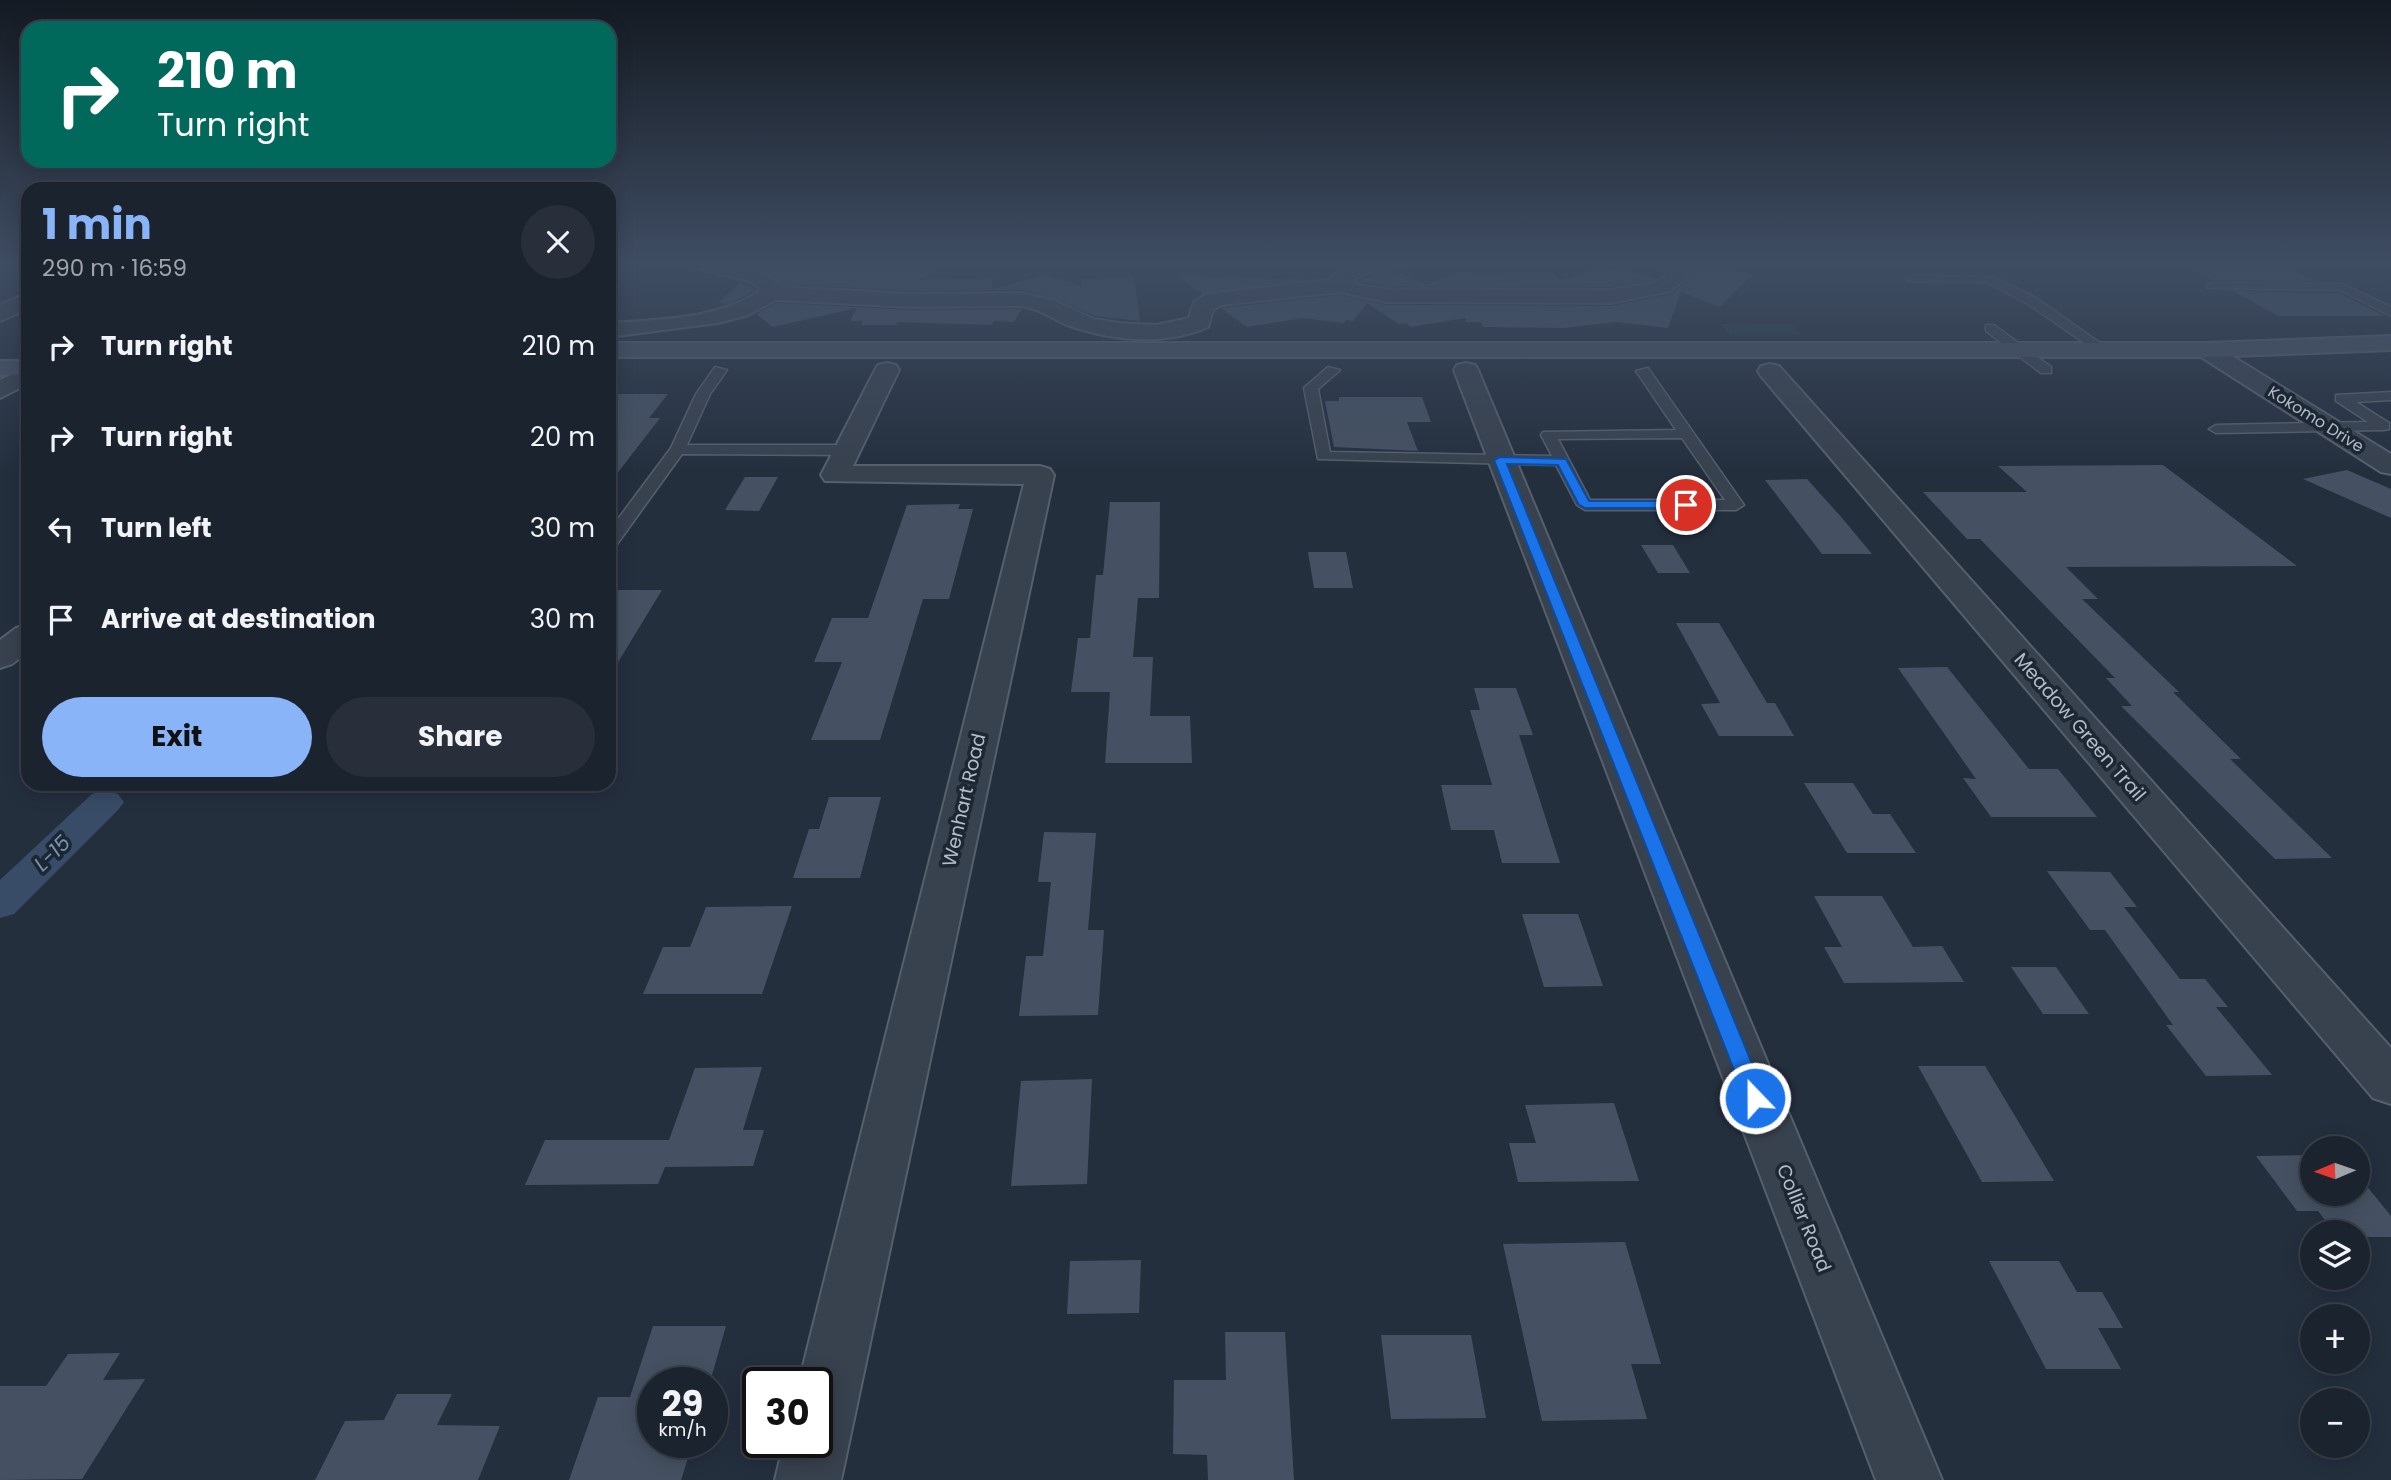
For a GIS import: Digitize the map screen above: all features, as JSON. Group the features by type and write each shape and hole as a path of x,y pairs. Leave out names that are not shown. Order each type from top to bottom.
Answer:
{"main road":[{"path":"616,369 654,362 1159,359 1198,351 2206,350 2391,343"},
{"path":"0,349 21,349"},
{"path":"616,350 882,360 1334,370 2237,370 2391,365"},
{"path":"616,370 720,370 882,360"},
{"path":"0,368 21,368"}],"street":[{"name":"Kokomo Drive","path":"2206,350 2387,461"},
{"name":"Wenhart Road","path":"833,1372 1040,475 835,475 848,450 882,360"},
{"name":"Collier Road","path":"1466,370 1909,1480"},
{"name":"Meadow Green Trail","path":"1770,371 2391,1083"},
{"path":"0,390 21,378"},
{"path":"0,657 21,640"},
{"name":"Wenhart Road","path":"808,1480 813,1458"}],"lane":[{"path":"1995,332 2046,370"},
{"path":"2078,332 2104,350"},
{"path":"616,533 678,449 703,394 720,370"},
{"path":"1334,370 1311,388 1323,456 1562,461"},
{"path":"1643,370 1736,505 1585,505 1548,435 1687,434"},
{"path":"2216,429 2384,426 2341,398 2391,396"},
{"path":"678,449 848,450"}],"green space":[{"path":"1727,332 1799,332 1802,335 1730,335"}],"building":[{"path":"616,394 668,394 649,418 660,418 616,475"},
{"path":"1339,397 1422,397 1431,422 1407,422 1418,451 1334,447 1325,401 1339,401"},
{"path":"2163,465 2297,566 2066,567 2098,599 2082,599 2179,692 2173,692 2241,759 2230,759 2332,858 2275,859 2121,706 2132,706 2106,678 2115,678 1980,539 1967,539 1923,492 2027,492 1998,466"},
{"path":"2347,470 2391,489 2391,518 2303,479"},
{"path":"745,477 778,477 759,511 725,510"},
{"path":"1807,479 1872,554 1822,554 1765,480"},
{"path":"1110,502 1160,502 1159,598 1138,598 1133,657 1153,657 1150,716 1190,716 1192,763 1105,763 1110,692 1071,692 1078,638 1090,638 1096,575 1103,575"},
{"path":"960,504 958,509 973,509 949,599 923,599 880,740 811,740 842,662 814,662 832,618 868,618 907,505"},
{"path":"1641,545 1673,545 1690,573 1658,573"},
{"path":"1308,552 1346,552 1353,588 1314,588"},
{"path":"616,590 662,590 616,666"},
{"path":"1676,623 1719,623 1767,703 1775,703 1794,736 1719,736 1701,704 1720,703"},
{"path":"1947,667 2029,769 2058,769 2097,817 1991,817 1963,778 1976,779 1898,668"},
{"path":"1474,688 1516,688 1533,735 1519,735 1560,863 1502,863 1494,830 1451,830 1441,785 1492,785 1470,710 1480,710"},
{"path":"1804,783 1853,783 1873,814 1890,814 1916,853 1847,853"},
{"path":"829,797 881,797 860,878 793,878 809,829 819,829"},
{"path":"1044,832 1096,833 1088,930 1104,930 1098,1015 1019,1016 1026,956 1043,956 1051,882 1038,882"},
{"path":"2047,871 2110,872 2137,907 2124,907 2180,979 2205,979 2228,1007 2216,1007 2272,1075 2206,1076 2166,1025 2173,1025 2105,930 2090,930"},
{"path":"1814,896 1882,896 1913,947 1942,946 1964,982 1844,983 1824,947 1842,947"},
{"path":"792,906 762,994 643,994 663,947 690,947 706,907"},
{"path":"1522,914 1578,914 1603,986 1544,987"},
{"path":"2011,967 2056,967 2089,1014 2043,1014"},
{"path":"1918,1066 1985,1066 2054,1181 1982,1182"},
{"path":"762,1067 743,1130 764,1130 753,1166 665,1167 658,1184 525,1185 545,1140 669,1140 695,1068"},
{"path":"1092,1079 1087,1184 1011,1186 1021,1081"},
{"path":"1614,1103 1639,1181 1518,1182 1509,1143 1536,1143 1525,1105"},
{"path":"2300,1155 2300,1206 2370,1206 2370,1190 2391,1216 2391,1237 2370,1237 2370,1220 2325,1220 2318,1211 2297,1211 2256,1156"},
{"path":"1625,1242 1661,1364 1631,1364 1647,1419 1542,1421 1503,1244"},
{"path":"1141,1260 1139,1313 1067,1314 1070,1261"},
{"path":"1989,1261 2059,1261 2077,1292 2102,1292 2123,1328 2098,1328 2121,1369 2046,1369"},
{"path":"653,1326 726,1326 714,1367 640,1367"},
{"path":"1225,1332 1285,1332 1294,1480 1208,1480 1207,1455 1173,1454 1174,1380 1226,1380"},
{"path":"1381,1335 1471,1335 1486,1418 1391,1419"},
{"path":"120,1353 103,1380 145,1379 82,1479 0,1480 0,1386 46,1386 68,1354"},
{"path":"637,1375 637,1458 688,1458 681,1480 569,1480 598,1397 630,1397"},
{"path":"397,1394 452,1394 437,1425 500,1426 478,1480 315,1480 345,1421 384,1420"}],"waterway":[{"name":"L-15","path":"0,904 105,802"}],"route":[{"path":"1686,505 1585,505 1562,461 1500,460 1755,1098"}]}
